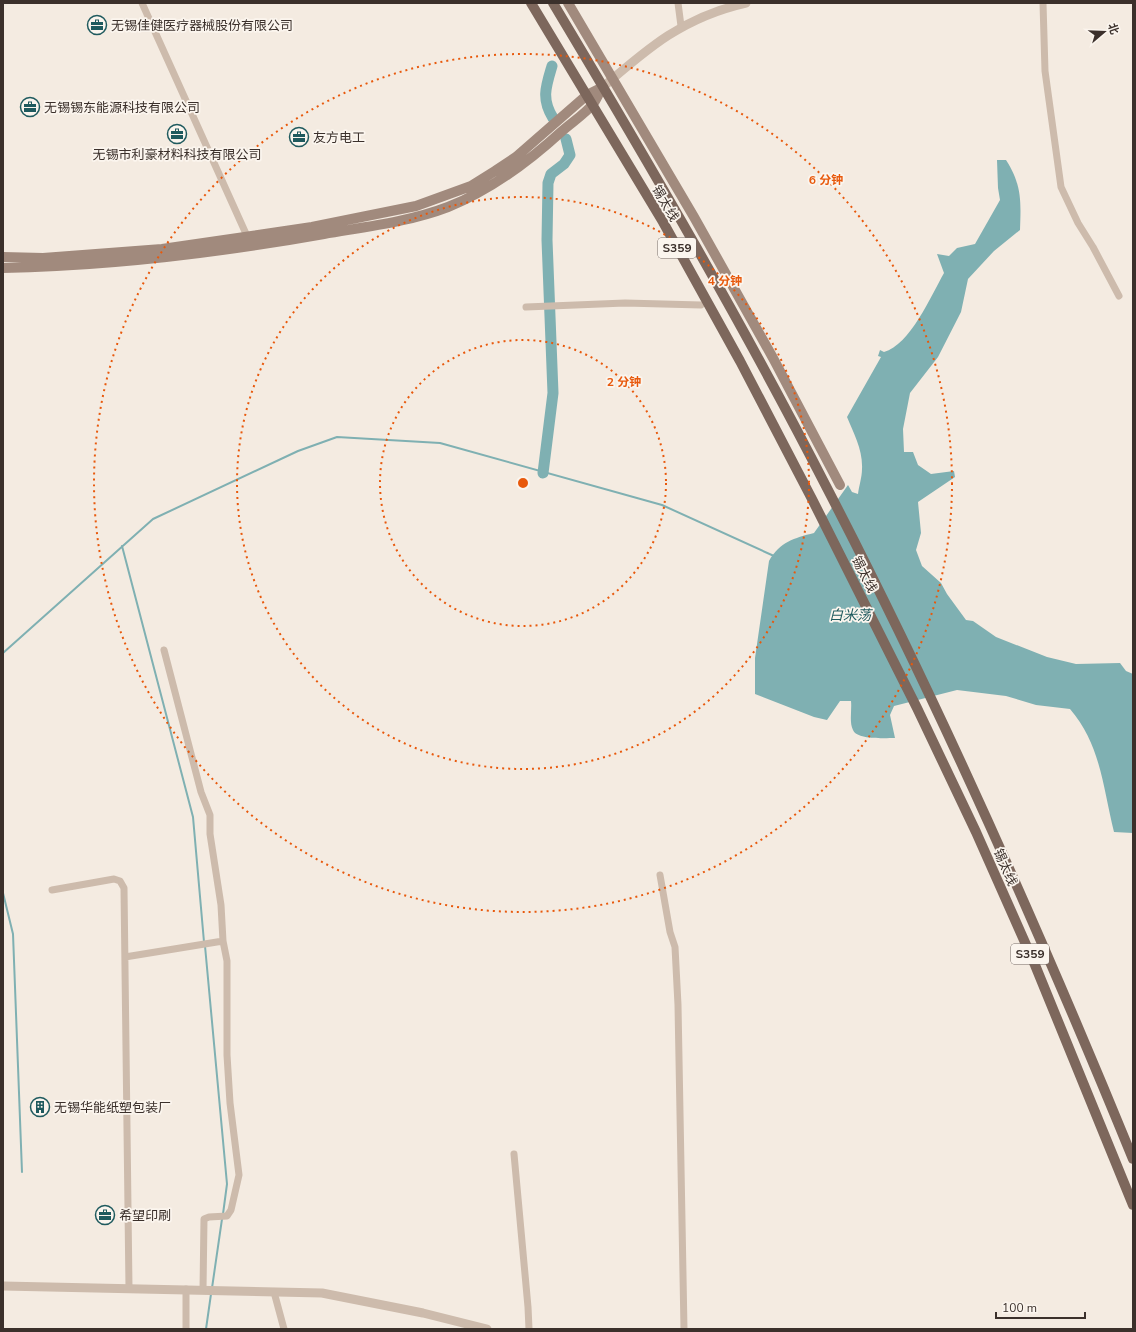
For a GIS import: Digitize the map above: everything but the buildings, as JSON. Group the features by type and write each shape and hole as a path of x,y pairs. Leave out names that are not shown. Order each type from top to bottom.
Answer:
{"main road":[{"name":"锡太线","path":"531,3 671,236 740,361 812,499 917,708 976,832 1032,958 1133,1205"},
{"name":"锡太线","path":"553,3 683,223 762,364 828,491 964,766 1073,1012 1133,1160"},
{"path":"568,3 702,230 773,358 840,484"},
{"path":"3,257 43,258 162,249 312,227 416,206 470,186 516,157 587,95 603,87"},
{"path":"3,268 54,267 147,261 251,247 418,216 473,196 505,178 536,155 592,105 603,87"}],"street":[{"path":"142,3 247,236"},
{"path":"678,3 681,26"},
{"path":"603,87 654,44 681,26 708,15 746,3"},
{"path":"1043,3 1045,71 1061,187 1078,223 1093,247 1119,296"},
{"path":"526,306 625,303 701,305"},
{"path":"164,650 201,792 210,815 210,834 221,905 223,941 227,961 227,1055 230,1103 239,1175 231,1210 227,1216 209,1217 204,1219 209,1290"},
{"path":"660,875 670,932 675,947 678,1005 684,1329"},
{"path":"52,890 114,879 120,881 124,888 128,1288"},
{"path":"125,956 223,941"},
{"path":"514,1154 529,1329"},
{"path":"3,1286 186,1289 322,1294 423,1313 486,1329"},
{"path":"186,1289 186,1329"},
{"path":"274,1292 284,1329"}],"water":[{"name":"白米荡","path":"997,160 1006,160 1018,185 1020,202 1020,230 994,251 968,279 961,312 938,357 910,393 903,429 904,452 913,452 918,465 931,474 954,471 955,477 918,502 921,533 916,550 922,566 941,583 966,620 973,621 996,637 1047,657 1076,664 1120,663 1126,671 1133,674 1133,833 1114,832 1095,752 1080,723 1070,709 1036,705 1006,696 957,690 894,706 890,715 895,738 878,738 865,737 853,730 851,720 851,701 840,701 827,720 814,717 755,694 755,658 769,561 783,545 794,539 814,533 848,485 852,492 858,494 862,472 861,455 858,442 847,417 881,357 878,356 880,350 884,352 894,348 903,340 926,306 944,273 937,254 949,256 957,248 975,244 1000,200"}],"waterway":[{"path":"552,66 547,86 546,98 549,111 553,118"},
{"path":"543,473 553,393 547,240 548,183 551,174 564,164 570,155 566,139"},
{"path":"3,653 153,519 298,451 337,437 440,443 662,505 774,556"},
{"path":"122,546 193,817 204,942"},
{"path":"3,893 13,934 22,1172"},
{"path":"205,946 227,1184 223,1214"},
{"path":"212,1288 222,1219"},
{"path":"206,1329 211,1294"}],"place":[{"name":"无锡佳健医疗器械股份有限公司","path":"97,25"},
{"name":"无锡锡东能源科技有限公司","path":"30,107"},
{"name":"无锡市利豪材料科技有限公司","path":"177,134"},
{"name":"友方电工","path":"299,137"},
{"name":"无锡华能纸塑包装厂","path":"40,1107"},
{"name":"希望印刷","path":"105,1215"}]}
